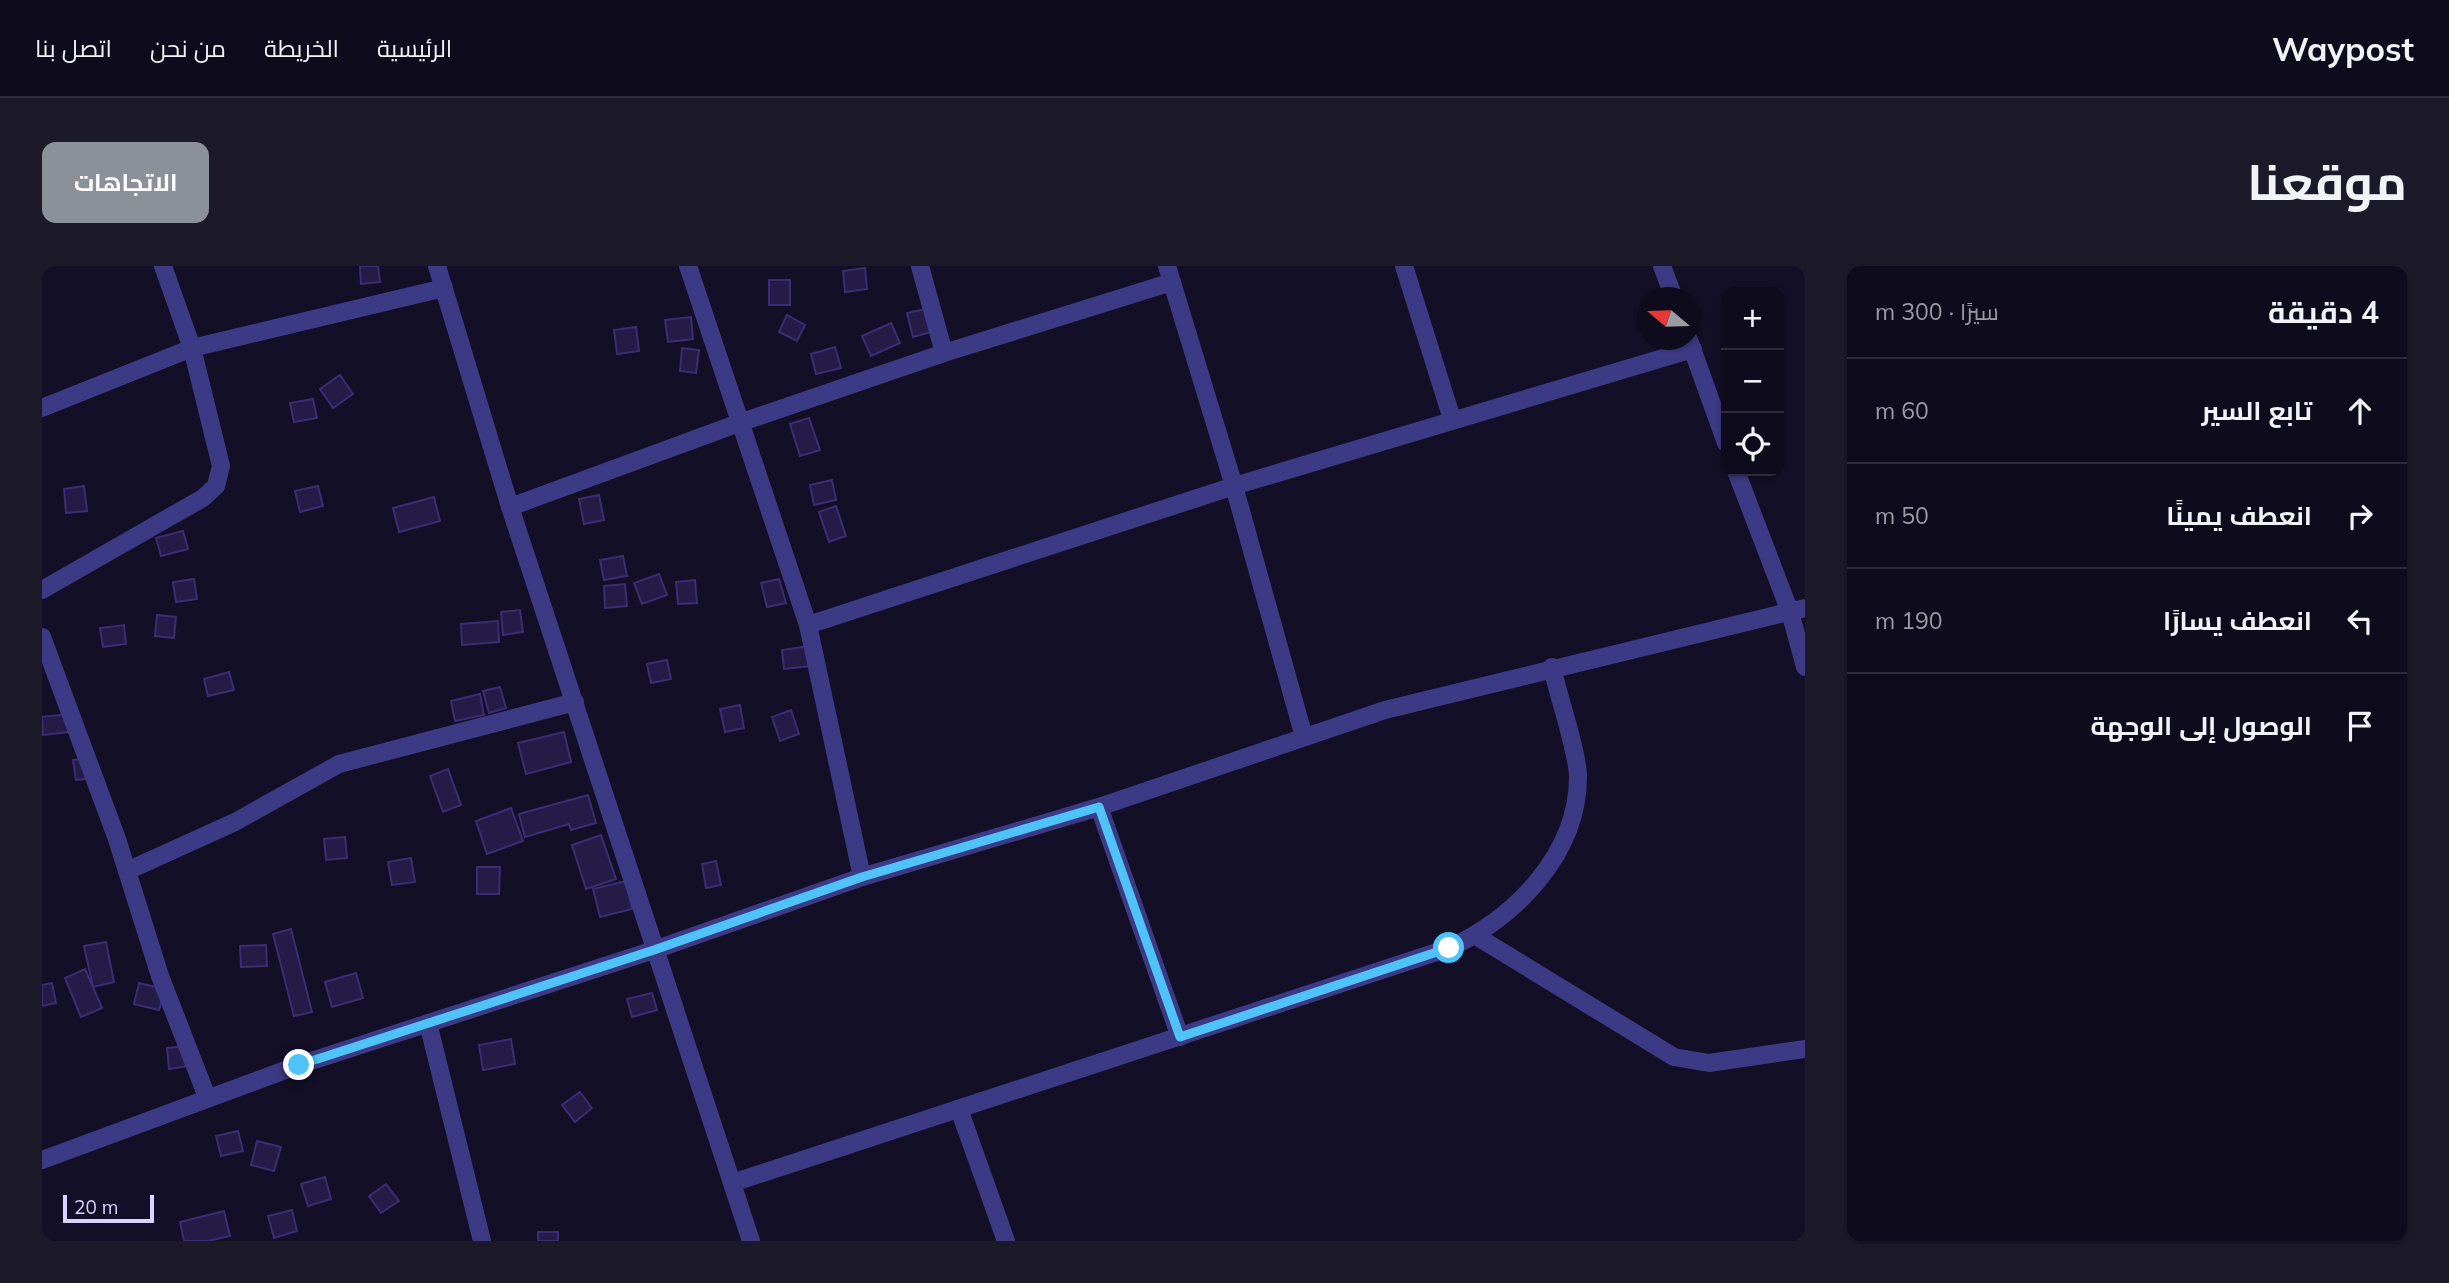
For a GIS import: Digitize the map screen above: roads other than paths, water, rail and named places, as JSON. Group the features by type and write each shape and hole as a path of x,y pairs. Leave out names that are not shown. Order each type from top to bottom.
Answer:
{"street":[{"path":"42,590 203,498 216,486 221,466 192,348 163,266"},
{"path":"437,266 510,507 751,1241"},
{"path":"688,266 808,625 862,877"},
{"path":"919,266 944,353"},
{"path":"1404,266 1452,419"},
{"path":"1662,266 1670,287"},
{"path":"510,507 739,423 1169,274 1234,486 1304,737"},
{"path":"42,408 192,348 444,288"},
{"path":"808,625 1234,486 1672,350"},
{"path":"1693,350 1721,429"},
{"path":"1738,476 1797,610 1805,667"},
{"path":"42,1160 207,1097 654,950 862,877 1099,807 1385,710 1552,667 1797,610"},
{"path":"42,637 127,871 160,976 207,1097"},
{"path":"732,1183 1449,948 1476,936 1502,918 1556,858 1571,822 1578,776 1552,667"},
{"path":"127,871 235,822 339,764 575,702"},
{"path":"1099,807 1180,1037"},
{"path":"1476,936 1658,1050 1674,1057 1709,1063 1805,1049"},
{"path":"428,1023 482,1241"},
{"path":"959,1109 1006,1241"}]}
